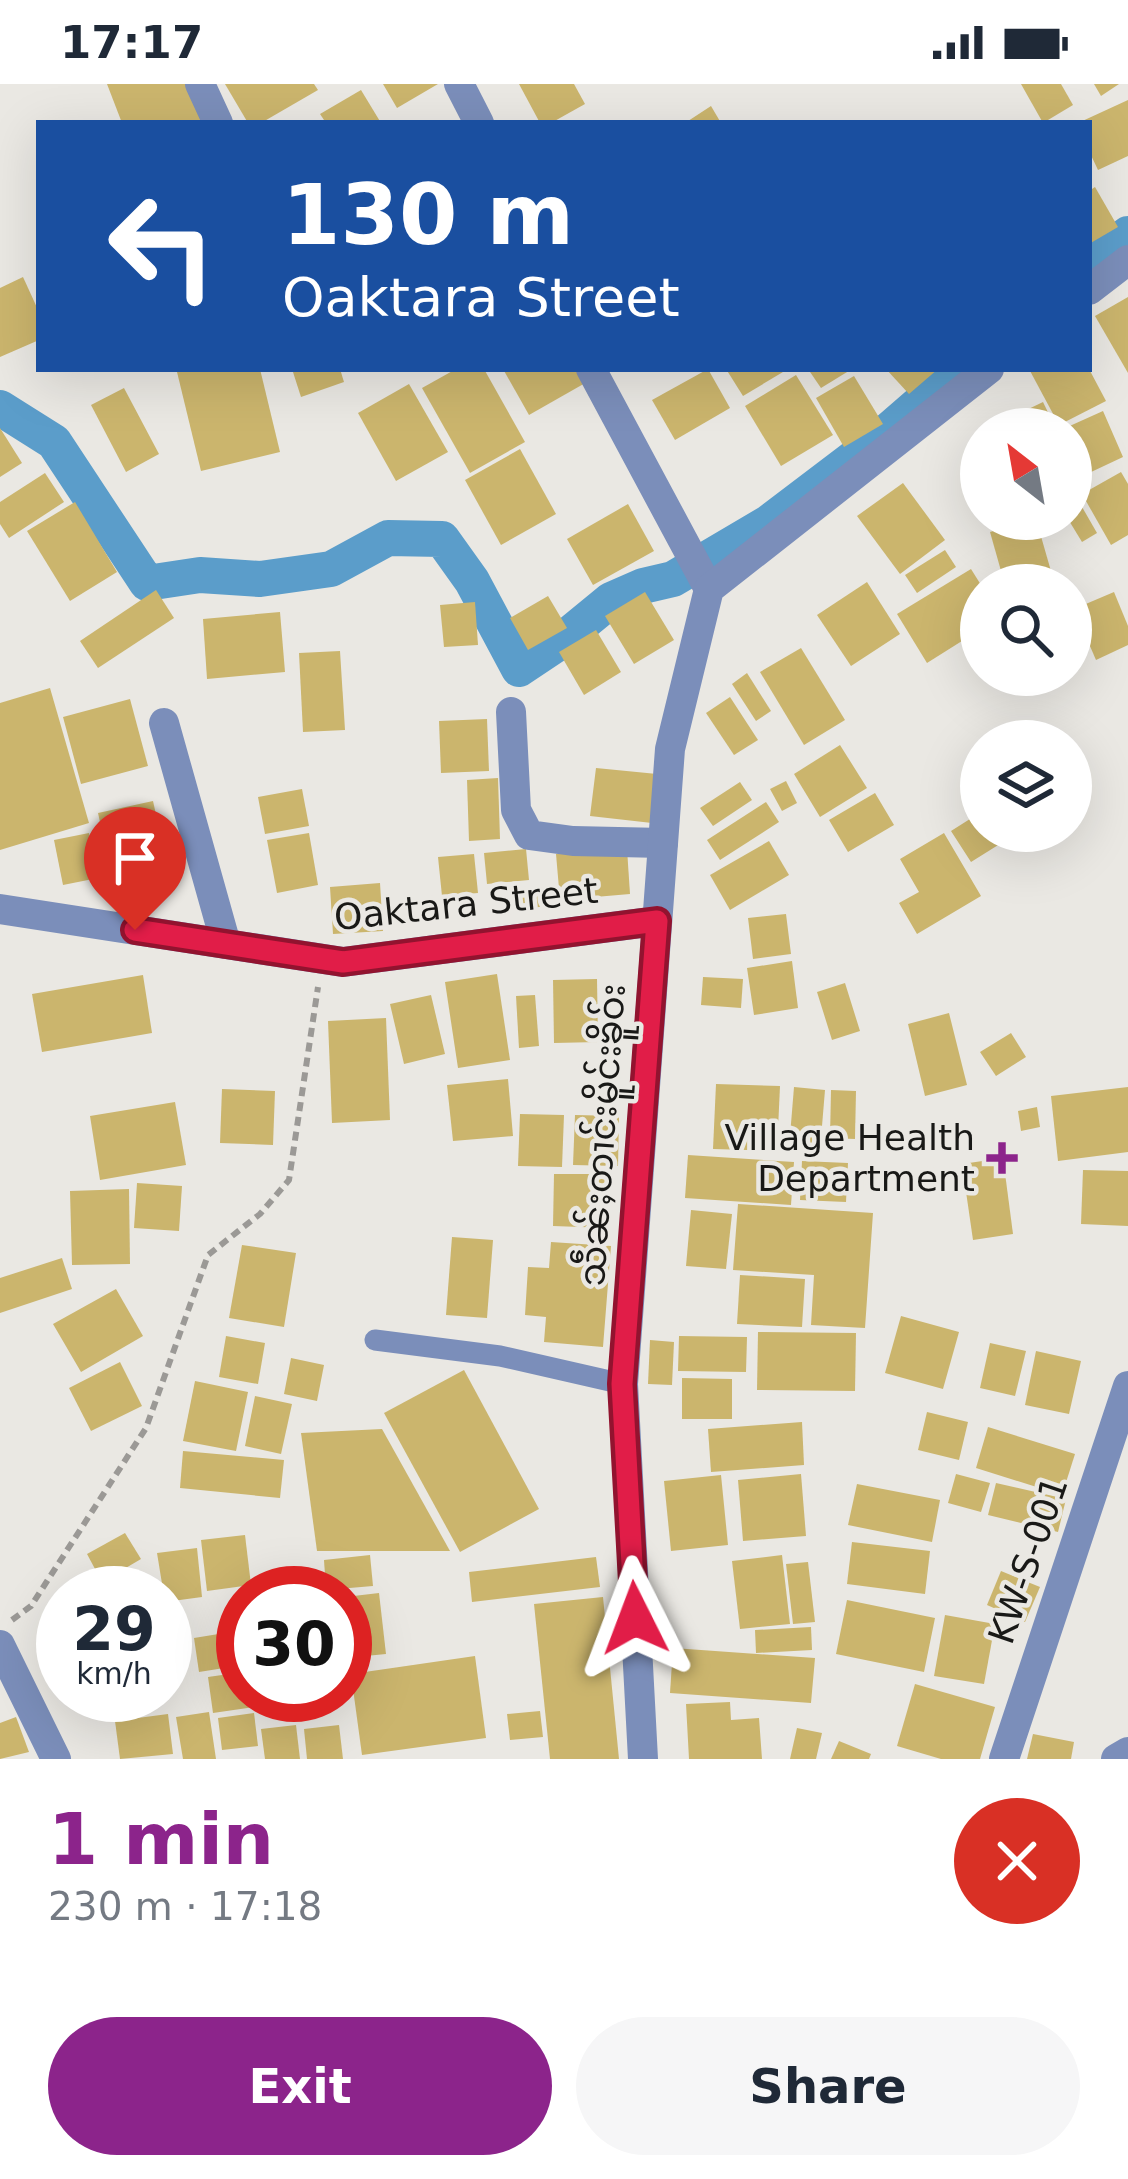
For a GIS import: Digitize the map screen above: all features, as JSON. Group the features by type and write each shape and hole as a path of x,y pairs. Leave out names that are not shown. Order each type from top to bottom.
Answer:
{"street":[{"path":"200,84 217,120"},
{"path":"459,84 477,120"},
{"path":"1092,288 1128,260"},
{"path":"593,372 699,571 985,372"},
{"name":"သဵၼ်ႈတၢင်းမိူင်းၶိူဝ်း","path":"643,1759 622,1384 670,749 699,571"},
{"path":"511,712 516,811 529,835 663,843"},
{"path":"164,723 226,944"},
{"name":"Oaktara Street","path":"0,909 343,962 657,921"},
{"name":"KW-S-001","path":"1004,1759 1128,1386"},
{"path":"0,1645 56,1759"},
{"path":"1116,1759 1128,1752"}],"lane":[{"path":"375,1340 500,1356 622,1384"}],"path":[{"path":"0,1630 31,1606 146,1428 208,1255 260,1214 289,1180 322,959"}],"building":[{"path":"107,84 188,84 203,120 121,120"},
{"path":"225,84 314,84 318,90 266,120 246,120"},
{"path":"383,84 438,84 397,108"},
{"path":"519,84 574,84 585,104 556,120 538,120"},
{"path":"1021,84 1061,84 1073,105 1041,120"},
{"path":"1094,84 1119,84 1101,96"},
{"path":"361,90 379,120 324,120 320,114"},
{"path":"1128,100 1128,156 1098,170 1092,157 1092,120 1085,120"},
{"path":"711,106 719,120 690,120"},
{"path":"1095,187 1118,227 1092,242"},
{"path":"23,277 36,305 36,341 0,357 0,288"},
{"path":"1128,297 1128,373 1095,316"},
{"path":"177,372 261,372 280,452 201,471"},
{"path":"293,372 341,372 344,382 301,397"},
{"path":"451,372 486,372 525,442 470,473 422,388"},
{"path":"505,372 582,372 587,382 529,415"},
{"path":"710,372 730,408 675,440 652,400"},
{"path":"728,372 783,372 743,396"},
{"path":"810,372 847,372 821,388"},
{"path":"889,372 935,372 909,394"},
{"path":"1031,372 1091,372 1106,401 1092,408 1050,408"},
{"path":"796,375 833,435 781,466 745,406"},
{"path":"854,376 883,424 844,447 816,398"},
{"path":"409,384 448,452 396,481 358,413"},
{"path":"124,388 159,454 126,472 91,405"},
{"path":"1103,411 1123,457 1092,472 1092,416"},
{"path":"0,428 22,463 0,477"},
{"path":"520,449 556,514 501,545 465,480"},
{"path":"1121,472 1128,484 1128,535 1111,545 1092,512 1092,488"},
{"path":"45,473 64,502 9,538 0,524 0,502"},
{"path":"903,483 945,540 900,574 857,516"},
{"path":"75,502 117,572 70,601 27,531"},
{"path":"628,504 654,551 593,585 567,539"},
{"path":"992,540 1042,540 1049,564 999,564"},
{"path":"945,550 956,567 917,593 905,575"},
{"path":"960,576 960,642 927,663 897,614"},
{"path":"867,582 900,634 851,666 817,615"},
{"path":"156,590 174,618 98,668 80,641"},
{"path":"645,592 674,640 634,664 605,616"},
{"path":"1114,592 1128,626 1128,645 1096,660 1092,651 1092,601"},
{"path":"548,596 567,628 528,650 510,618"},
{"path":"475,602 478,645 444,647 440,605"},
{"path":"280,612 285,672 207,679 203,619"},
{"path":"596,630 621,672 584,695 559,652"},
{"path":"801,648 845,720 804,745 760,672"},
{"path":"340,651 345,730 303,732 299,653"},
{"path":"747,673 771,711 756,721 732,684"},
{"path":"50,688 89,823 0,850 0,703"},
{"path":"730,697 758,740 734,755 706,713"},
{"path":"130,699 148,766 81,784 63,717"},
{"path":"487,719 489,771 441,773 439,721"},
{"path":"840,745 867,788 820,817 794,774"},
{"path":"596,768 657,774 652,823 590,816"},
{"path":"498,778 500,839 469,841 467,780"},
{"path":"786,781 797,803 782,811 770,789"},
{"path":"740,782 752,800 713,826 700,808"},
{"path":"302,789 309,826 265,834 258,797"},
{"path":"875,793 894,825 848,852 829,820"},
{"path":"153,801 173,892 118,904 98,813"},
{"path":"766,802 779,822 720,860 707,840"},
{"path":"89,833 98,878 63,885 54,840"},
{"path":"309,833 318,885 277,893 267,840"},
{"path":"944,833 981,896 917,934 899,903 919,892 900,859"},
{"path":"769,841 789,875 730,910 710,875"},
{"path":"526,849 529,880 487,884 484,853"},
{"path":"627,849 630,894 560,900 556,854"},
{"path":"965,852 987,852 971,862"},
{"path":"474,854 478,893 442,896 438,857"},
{"path":"380,883 383,931 333,934 330,887"},
{"path":"542,888 544,906 518,911 515,892"},
{"path":"786,914 791,954 753,959 748,918"},
{"path":"792,961 798,1008 754,1015 747,968"},
{"path":"497,974 510,1060 458,1068 445,982"},
{"path":"143,975 152,1033 42,1052 32,994"},
{"path":"703,977 743,979 741,1008 701,1005"},
{"path":"597,979 598,1042 554,1043 553,980"},
{"path":"845,983 860,1031 832,1040 817,992"},
{"path":"431,995 445,1054 404,1064 390,1004"},
{"path":"535,995 539,1046 519,1048 516,996"},
{"path":"949,1013 967,1085 925,1096 908,1024"},
{"path":"386,1018 390,1120 332,1123 328,1021"},
{"path":"1011,1033 1026,1057 996,1076 980,1052"},
{"path":"508,1079 513,1136 453,1141 447,1085"},
{"path":"716,1084 780,1086 777,1151 713,1149"},
{"path":"794,1087 825,1090 820,1150 789,1148"},
{"path":"1128,1087 1128,1152 1058,1161 1051,1096"},
{"path":"222,1089 275,1091 273,1145 220,1143"},
{"path":"831,1090 856,1091 855,1139 830,1138"},
{"path":"175,1102 186,1165 100,1180 90,1116"},
{"path":"1037,1107 1040,1127 1021,1131 1018,1111"},
{"path":"520,1114 564,1115 562,1167 518,1166"},
{"path":"575,1115 619,1116 618,1166 573,1165"},
{"path":"688,1155 794,1162 791,1205 685,1198"},
{"path":"1003,1158 1013,1234 973,1240 962,1164"},
{"path":"802,1161 848,1163 846,1202 800,1200"},
{"path":"1083,1170 1128,1171 1128,1226 1081,1224"},
{"path":"554,1174 609,1174 608,1228 553,1226"},
{"path":"137,1183 182,1186 179,1231 134,1228"},
{"path":"129,1189 130,1264 72,1265 70,1191"},
{"path":"738,1204 873,1213 865,1328 811,1325 814,1275 733,1270"},
{"path":"691,1210 732,1214 726,1269 686,1266"},
{"path":"452,1237 493,1240 487,1318 446,1315"},
{"path":"551,1242 611,1246 603,1347 544,1342 546,1317 525,1315 528,1267 549,1268"},
{"path":"242,1245 296,1253 284,1327 229,1318"},
{"path":"62,1258 72,1289 0,1313 0,1278"},
{"path":"740,1275 805,1279 802,1327 737,1324"},
{"path":"116,1289 143,1336 81,1372 53,1324"},
{"path":"901,1316 959,1332 943,1389 885,1373"},
{"path":"758,1332 856,1333 855,1391 757,1390"},
{"path":"226,1336 265,1343 258,1384 219,1377"},
{"path":"679,1336 747,1337 746,1372 678,1371"},
{"path":"650,1340 674,1342 672,1385 648,1384"},
{"path":"990,1343 1026,1351 1015,1396 980,1388"},
{"path":"1036,1351 1081,1361 1069,1414 1025,1405"},
{"path":"291,1358 324,1365 317,1401 284,1394"},
{"path":"120,1362 142,1406 91,1431 69,1388"},
{"path":"464,1370 539,1509 460,1552 384,1413"},
{"path":"682,1378 732,1379 732,1419 682,1419"},
{"path":"195,1381 248,1392 236,1451 183,1441"},
{"path":"255,1396 292,1404 281,1454 245,1446"},
{"path":"927,1412 968,1422 959,1460 918,1450"},
{"path":"802,1422 804,1465 711,1472 708,1429"},
{"path":"988,1427 1075,1454 1062,1495 976,1468"},
{"path":"382,1429 450,1551 317,1551 301,1433"},
{"path":"183,1451 284,1460 280,1498 180,1488"},
{"path":"801,1474 806,1536 743,1541 738,1480"},
{"path":"956,1474 990,1483 981,1512 948,1503"},
{"path":"721,1475 728,1545 671,1551 664,1481"},
{"path":"996,1483 1066,1499 1058,1532 988,1515"},
{"path":"857,1484 940,1500 932,1542 848,1525"},
{"path":"125,1533 141,1559 129,1566 93,1566 87,1554"},
{"path":"245,1535 249,1566 216,1566 216,1590 207,1591 201,1540"},
{"path":"852,1542 930,1551 925,1594 847,1584"},
{"path":"197,1548 202,1597 192,1598 192,1566 159,1566 157,1553"},
{"path":"370,1555 371,1566 324,1566 324,1560"},
{"path":"782,1555 790,1624 740,1629 732,1561"},
{"path":"596,1557 600,1587 472,1602 469,1572"},
{"path":"808,1562 815,1622 793,1624 786,1564"},
{"path":"1001,1571 1040,1587 1025,1622 987,1605"},
{"path":"379,1593 386,1654 372,1655 372,1594"},
{"path":"603,1597 619,1759 550,1759 534,1604"},
{"path":"847,1600 935,1618 924,1672 836,1654"},
{"path":"945,1615 995,1624 984,1684 934,1676"},
{"path":"811,1627 812,1650 756,1653 755,1630"},
{"path":"216,1634 216,1669 199,1672 194,1638"},
{"path":"673,1648 815,1658 811,1703 670,1693"},
{"path":"475,1656 486,1738 362,1755 358,1722 372,1722 372,1671"},
{"path":"216,1676 216,1713 213,1713 208,1677"},
{"path":"915,1684 995,1707 980,1759 941,1759 897,1746"},
{"path":"730,1702 731,1720 759,1718 762,1759 689,1759 686,1704"},
{"path":"540,1711 543,1737 510,1740 507,1714"},
{"path":"209,1712 216,1759 183,1759 177,1722 192,1722 192,1715"},
{"path":"16,1717 29,1752 0,1759 0,1723"},
{"path":"115,1722 169,1722 173,1754 120,1759"},
{"path":"218,1722 255,1722 258,1746 222,1750"},
{"path":"296,1725 300,1759 265,1759 261,1729"},
{"path":"339,1725 343,1759 307,1759 304,1729"},
{"path":"797,1728 822,1733 816,1759 790,1759"},
{"path":"1033,1734 1074,1742 1071,1759 1027,1759"},
{"path":"839,1741 871,1754 869,1759 831,1759"}],"waterway":[{"path":"1092,262 1128,234"},
{"path":"0,408 54,442 147,583 200,575 260,579 331,569 388,538 442,539 472,581 519,669 611,600 673,579 768,523 876,441 956,372"}],"place":[{"name":"Village Health Department","path":"1002,1158"}],"route":[{"path":"135,930 343,962 657,921 622,1384 635,1618"}]}
